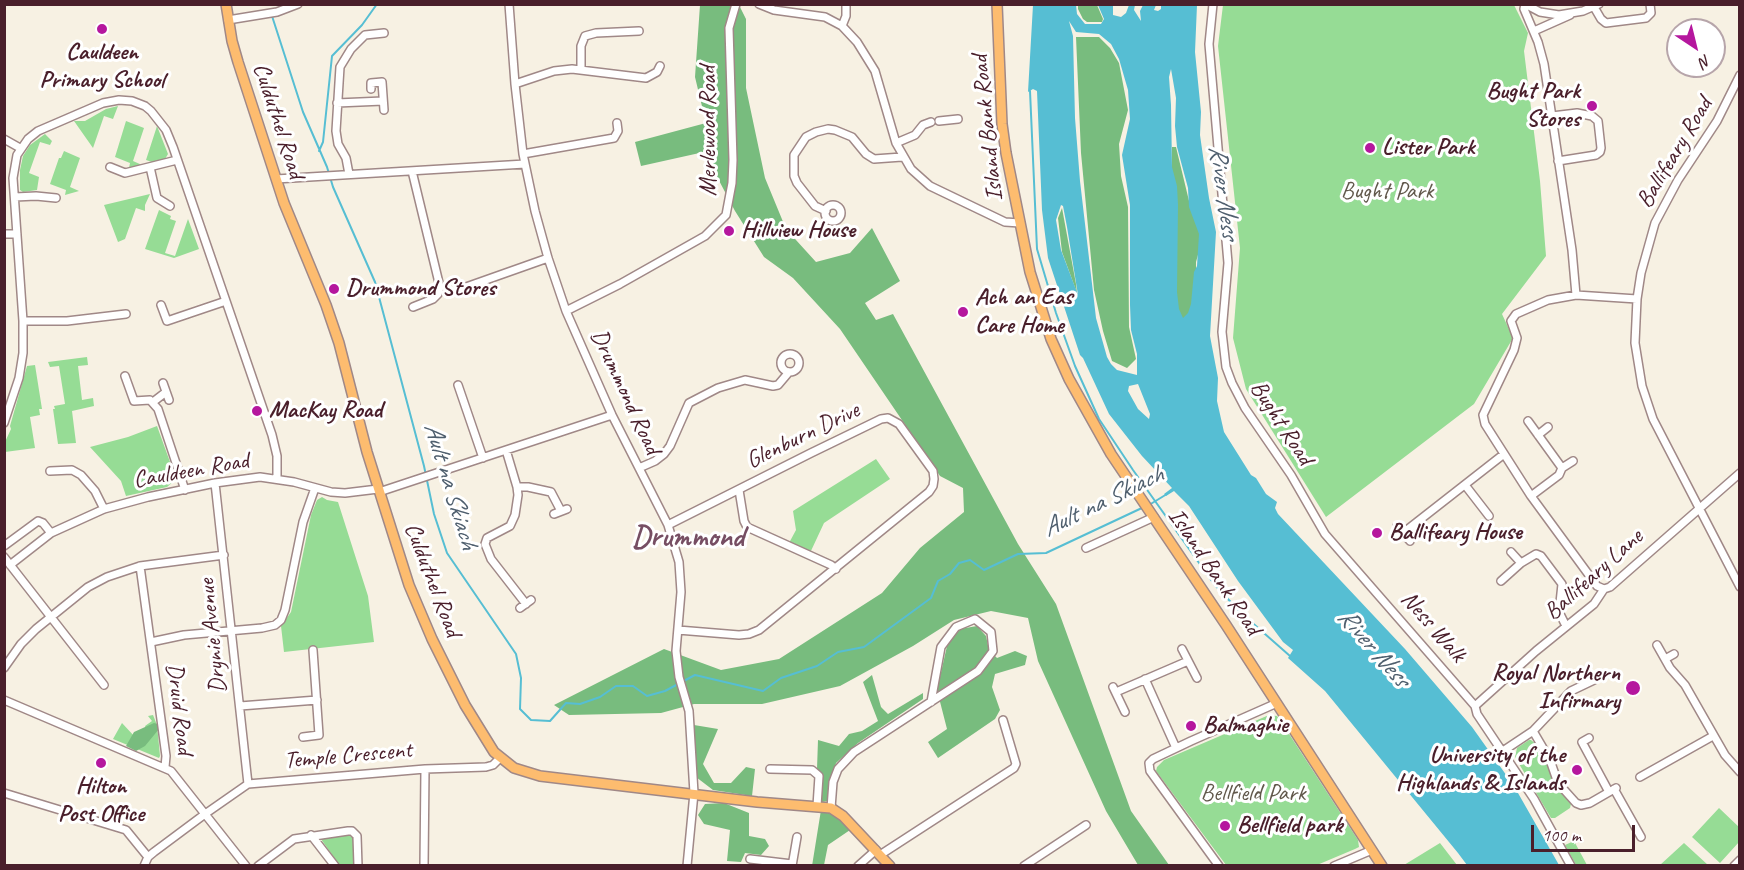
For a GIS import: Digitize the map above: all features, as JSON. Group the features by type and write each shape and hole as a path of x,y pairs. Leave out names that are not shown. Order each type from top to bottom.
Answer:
{"main road":[{"name":"Culduthel Road","path":"226,4 235,51 276,179 339,343 364,442 399,557 418,608 470,714 486,741 508,765 540,776 831,808"},
{"name":"Island Bank Road","path":"997,4 1002,124 1030,272 1051,339 1069,379 1106,445 1382,866"},
{"path":"831,808 843,816 890,866"}],"street":[{"path":"228,20 277,12 298,4"},
{"name":"Drummond Road","path":"509,4 523,154 548,258 566,311 612,415 668,525 679,562 681,577 676,651 678,677 689,711 694,793 687,866"},
{"name":"Merlewood Road","path":"566,311 620,284 705,236 726,215 729,207 734,160 729,28 736,4"},
{"path":"759,4 774,10 825,17 842,26 857,42 875,71 896,143 911,169 930,186 978,207 1005,222 1020,223"},
{"path":"842,26 846,16 846,4"},
{"name":"Bught Road","path":"1213,4 1209,44 1228,263 1222,332 1227,367 1245,408 1292,475 1325,534"},
{"path":"1574,13 1549,14 1525,4 1524,9 1534,31 1544,64 1572,250 1576,295"},
{"path":"1534,31 1596,6 1601,19 1606,23 1646,18 1651,13 1650,4"},
{"path":"581,70 581,46 585,36 596,33 639,31"},
{"path":"349,174 337,139 340,67 344,58 365,35 384,33"},
{"path":"515,84 554,71 581,70 639,79 652,76 660,66"},
{"name":"Ballifeary Road","path":"1740,75 1720,116 1660,212 1647,247 1637,299 1635,344 1646,401 1662,439 1700,507 1740,587"},
{"path":"371,89 371,83 382,82 384,110"},
{"path":"4,423 19,378 23,353 23,321 13,178 19,151 38,131 76,114 118,100 132,101 145,106 166,130 275,446 277,479"},
{"path":"337,103 383,101"},
{"path":"1552,116 1577,112 1596,117 1601,148 1596,154 1558,161"},
{"path":"896,143 915,135 923,125 958,118"},
{"path":"523,154 614,138 617,135 617,123"},
{"path":"826,211 814,206 794,176 794,155 806,137 828,129 835,130 852,137 866,154 874,159 902,156"},
{"path":"4,139 19,151"},
{"path":"110,167 125,173 177,160"},
{"path":"276,179 525,164"},
{"path":"150,167 157,198 170,206"},
{"path":"412,171 440,287 433,299 416,304"},
{"path":"15,197 56,198"},
{"path":"4,234 17,234"},
{"path":"466,287 548,258"},
{"path":"1604,589 1597,586 1531,496 1483,420 1483,415 1514,350 1517,338 1511,321 1516,314 1548,300 1576,295 1637,299"},
{"path":"161,305 166,321 226,301"},
{"path":"23,321 67,321 126,314"},
{"path":"639,468 664,454 670,446 689,403 718,388 745,380 778,385 789,372"},
{"path":"125,376 134,401 144,399 153,402 158,409 184,490"},
{"path":"163,384 169,400"},
{"path":"458,385 483,458"},
{"path":"153,402 166,392"},
{"name":"Cauldeen Road","path":"10,565 51,533 104,509 127,502 247,478 277,479 315,489 345,493 391,488 612,415"},
{"name":"Glenburn Drive","path":"668,525 881,419 888,418 899,424 933,471 933,486 929,492 759,630 739,635 678,630"},
{"path":"1528,421 1562,468"},
{"path":"1538,435 1548,428"},
{"path":"506,450 517,487 517,502 512,523 506,529 486,538 485,544 493,562 526,604"},
{"path":"1403,533 1504,454"},
{"path":"1531,496 1573,461"},
{"path":"50,471 72,470 81,475 95,491 104,509"},
{"name":"Ballifeary Lane","path":"1475,706 1594,604 1604,589 1740,473"},
{"name":"Drynie Avenue","path":"215,483 248,784"},
{"path":"1466,484 1490,516"},
{"path":"517,487 537,488 551,492 561,511"},
{"path":"151,642 184,635 270,627 281,620 284,615 303,522 315,489"},
{"name":"Glenburn Drive","path":"739,490 747,527 836,569"},
{"path":"1086,548 1149,510"},
{"path":"4,546 38,521 44,523 51,533"},
{"path":"1397,526 1410,541"},
{"name":"Ness Walk","path":"1325,534 1475,706 1477,714 1534,799 1571,866"},
{"path":"1511,552 1521,563"},
{"path":"1501,581 1521,563 1536,554 1540,556 1562,584 1559,612 1566,626"},
{"path":"4,668 21,644 50,616 88,587 107,577 140,566 224,555"},
{"path":"4,557 105,685"},
{"name":"Druid Road","path":"140,566 165,767 176,776 246,866"},
{"path":"831,808 833,782 838,769 854,752 978,671 993,651 991,632 975,620 956,627 941,647 930,702"},
{"path":"1657,645 1670,668 1684,685 1725,755 1740,772"},
{"path":"1182,649 1197,678"},
{"path":"303,737 319,735 314,650"},
{"path":"1665,659 1674,654"},
{"path":"1125,712 1115,689 1188,661"},
{"path":"1145,679 1176,748"},
{"path":"1503,751 1533,730 1571,691 1594,680"},
{"path":"4,700 165,767"},
{"path":"240,706 317,700"},
{"path":"1219,866 1150,771 1149,764 1152,759 1277,703"},
{"path":"858,866 1014,768 1016,764 1003,720"},
{"path":"1533,730 1550,760 1558,783 1576,803 1581,805 1590,803 1613,790"},
{"path":"1640,777 1713,736"},
{"path":"1589,738 1582,742 1641,837"},
{"name":"Temple Crescent","path":"248,784 425,769 490,767 500,758"},
{"path":"424,866 425,769"},
{"path":"770,769 812,770 819,776 817,806"},
{"path":"144,866 148,857 248,784"},
{"path":"4,793 126,830 148,857"},
{"path":"1024,866 1086,825"},
{"path":"258,866 299,837 348,831 355,833 358,841 358,866"},
{"path":"311,835 335,866"},
{"path":"750,859 792,865 796,837"},
{"path":"1334,866 1372,850"},
{"path":"1734,866 1740,860"}],"green space":[{"path":"700,5 739,5 746,19 746,88 765,178 786,229 816,262 850,253 872,228 900,281 865,303 876,320 893,314 1018,544 1056,604 1131,811 1169,865 1138,865 1106,811 1038,661 1028,618 991,611 954,620 913,646 840,686 762,704 694,704 661,713 569,715 554,705 664,649 721,670 779,659 882,593 920,548 964,512 963,488 940,476 840,329 793,278 764,257 735,211 704,152 641,166 635,142 706,123 695,77"},
{"path":"1078,5 1097,5 1103,19 1102,22 1087,22 1083,19"},
{"name":"Bught Park","path":"1223,5 1514,5 1528,33 1524,51 1540,181 1546,256 1502,314 1513,338 1474,404 1326,517 1246,389 1233,338 1240,248 1218,46"},
{"path":"1076,37 1099,37 1110,48 1119,63 1128,110 1119,144 1121,176 1128,207 1129,327 1136,359 1127,368 1112,361 1094,290 1081,153"},
{"path":"118,106 113,119 104,116 93,148 74,121 85,121 106,109"},
{"path":"126,121 144,128 133,161 142,165 129,168 130,163 115,157"},
{"path":"157,126 168,154 165,159 152,162 146,160"},
{"path":"45,134 52,141 50,145 40,142 29,173 39,177 37,190 23,192 20,190 20,170 23,156 30,145"},
{"path":"1172,147 1176,147 1190,205 1200,223 1201,244 1196,262 1190,317 1181,320 1174,307"},
{"path":"64,151 80,158 70,187 79,191 65,195 66,190 50,184 59,158"},
{"path":"150,194 145,211 136,208 125,239 118,242 104,205"},
{"path":"1062,208 1077,293 1062,252 1058,218"},
{"path":"159,210 176,221 165,253 175,256 188,219 199,249 174,258 145,249"},
{"path":"87,357 88,365 78,366 82,400 93,398 94,406 72,411 76,443 58,444 53,409 55,409 54,406 65,404 59,366 50,367 48,362"},
{"path":"35,365 42,409 39,409 40,415 30,417 35,448 5,452 5,442 11,429 27,366"},
{"path":"157,426 174,473 174,481 167,487 126,496 121,481 90,447 128,437"},
{"path":"876,459 890,479 824,523 810,553 789,543 796,530 793,511"},
{"path":"322,497 338,502 368,596 374,642 284,652 281,626 291,612 311,515 317,500"},
{"path":"977,626 986,636 989,650 997,658 1015,651 1027,656 1025,665 995,674 992,687 1000,710 995,719 938,758 928,742 947,729 937,690 947,646 960,629"},
{"path":"872,675 881,707 888,714 923,693 923,699 858,743 836,763 828,801 822,802 822,776 817,769 818,740 839,746 849,734 862,731 878,721 863,682"},
{"path":"153,715 157,725 159,758 113,739 122,723 135,737 146,729 145,726 152,721 148,716"},
{"name":"Bellfield Park","path":"1269,715 1277,716 1280,720 1358,840 1359,847 1317,865 1226,865 1156,771 1164,760"},
{"path":"154,723 158,724 159,729 145,746 136,751 126,746 134,732"},
{"path":"694,725 718,729 703,764 714,783 731,783 746,767 755,769 752,796 713,790 696,777"},
{"path":"1529,740 1537,745 1555,785 1571,804 1570,808 1555,818 1551,818 1515,757 1517,748"},
{"path":"724,803 749,813 749,836 765,839 769,846 761,855 745,853 741,862 727,861 730,830 704,824 698,815 705,804"},
{"path":"1719,808 1740,828 1739,842 1720,863 1692,837"},
{"path":"821,810 839,817 850,830 828,845 824,865 812,866"},
{"path":"347,834 353,838 354,865 339,865 321,839"},
{"path":"1574,841 1587,865 1576,865 1565,845"},
{"path":"1440,843 1457,865 1404,865"},
{"path":"1684,843 1708,865 1660,865"}],"water":[{"name":"River Ness","path":"1033,5 1076,5 1077,14 1085,24 1101,24 1104,19 1098,5 1113,5 1113,15 1121,17 1126,13 1129,5 1135,5 1134,10 1141,21 1140,11 1143,5 1156,5 1154,10 1158,11 1161,5 1197,5 1195,52 1201,112 1200,135 1216,232 1210,336 1218,378 1217,401 1224,432 1251,475 1256,478 1266,494 1277,502 1275,508 1278,514 1405,649 1472,727 1514,786 1559,865 1467,865 1325,691 1288,658 1293,650 1283,642 1238,581 1189,506 1174,491 1166,496 1164,494 1172,488 1142,456 1109,414 1080,355 1048,258 1042,210 1037,91 1033,89 1028,92","holes":["1069,21 1076,32 1099,34 1111,44 1119,59 1128,90 1130,119 1122,155 1130,205 1131,330 1137,354 1137,375 1117,370 1111,364 1096,318 1080,181 1075,118 1073,36","1171,69 1176,98 1177,147 1188,188 1189,207 1199,234 1191,304 1188,313 1183,318 1179,309 1177,292 1178,205 1177,186 1172,167 1169,77","1061,205 1067,227 1078,295 1061,250 1056,220","1138,384 1150,414 1149,419 1138,409 1128,391 1129,386"]}],"waterway":[{"path":"319,151 323,142 332,56 362,25 377,4"},
{"name":"Ault na Skiach","path":"272,16 303,112 375,282 424,466 434,514 447,553 516,654 521,678 520,709 531,720 550,721 566,703 580,704 600,697 616,686 633,686 647,696 665,691 695,675 763,691 781,678 817,666 838,652 864,647 931,598 938,581 950,574 959,563 970,560 984,570 1018,554 1046,553 1144,507"},
{"path":"1030,91 1037,249 1075,366 1099,419 1214,584 1240,612 1290,656"},
{"name":"Ault na Skiach","path":"1149,505 1167,494"}],"place":[{"name":"Cauldeen Primary School","path":"102,29"},
{"name":"Bught Park Stores","path":"1592,106"},
{"name":"Lister Park","path":"1370,148"},
{"name":"Hillview House","path":"729,231"},
{"name":"Drummond Stores","path":"334,289"},
{"name":"Ach an Eas Care Home","path":"963,312"},
{"name":"MacKay Road","path":"257,411"},
{"name":"Ballifeary House","path":"1377,533"},
{"name":"Royal Northern Infirmary","path":"1633,688"},
{"name":"Balmaghie","path":"1191,726"},
{"name":"Hilton Post Office","path":"101,763"},
{"name":"University of the Highlands & Islands","path":"1577,770"},
{"name":"Bellfield park","path":"1225,826"}],"district":[{"name":"Drummond","path":"688,538"}]}
